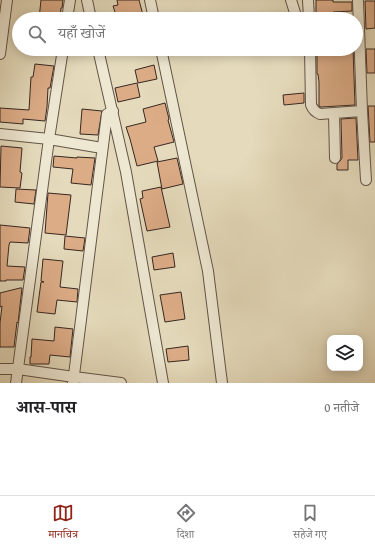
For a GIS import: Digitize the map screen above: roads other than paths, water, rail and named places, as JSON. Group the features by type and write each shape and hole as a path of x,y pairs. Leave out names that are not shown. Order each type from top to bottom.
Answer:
{"street":[{"path":"0,54 7,0"},
{"path":"68,12 70,0"},
{"path":"86,0 89,12"},
{"path":"150,0 153,12"},
{"path":"291,0 295,12"},
{"path":"308,0 308,12"},
{"path":"358,0 358,12"},
{"path":"16,383 61,56"},
{"path":"100,56 126,172 163,383"},
{"path":"162,56 208,271 222,383"},
{"path":"310,56 311,105 313,110 320,114 362,111"},
{"path":"360,56 366,180"},
{"path":"73,380 107,114 113,111"},
{"path":"334,114 335,158"},
{"path":"0,134 49,139 102,148"},
{"path":"0,369 18,369 73,380 121,383"}]}
